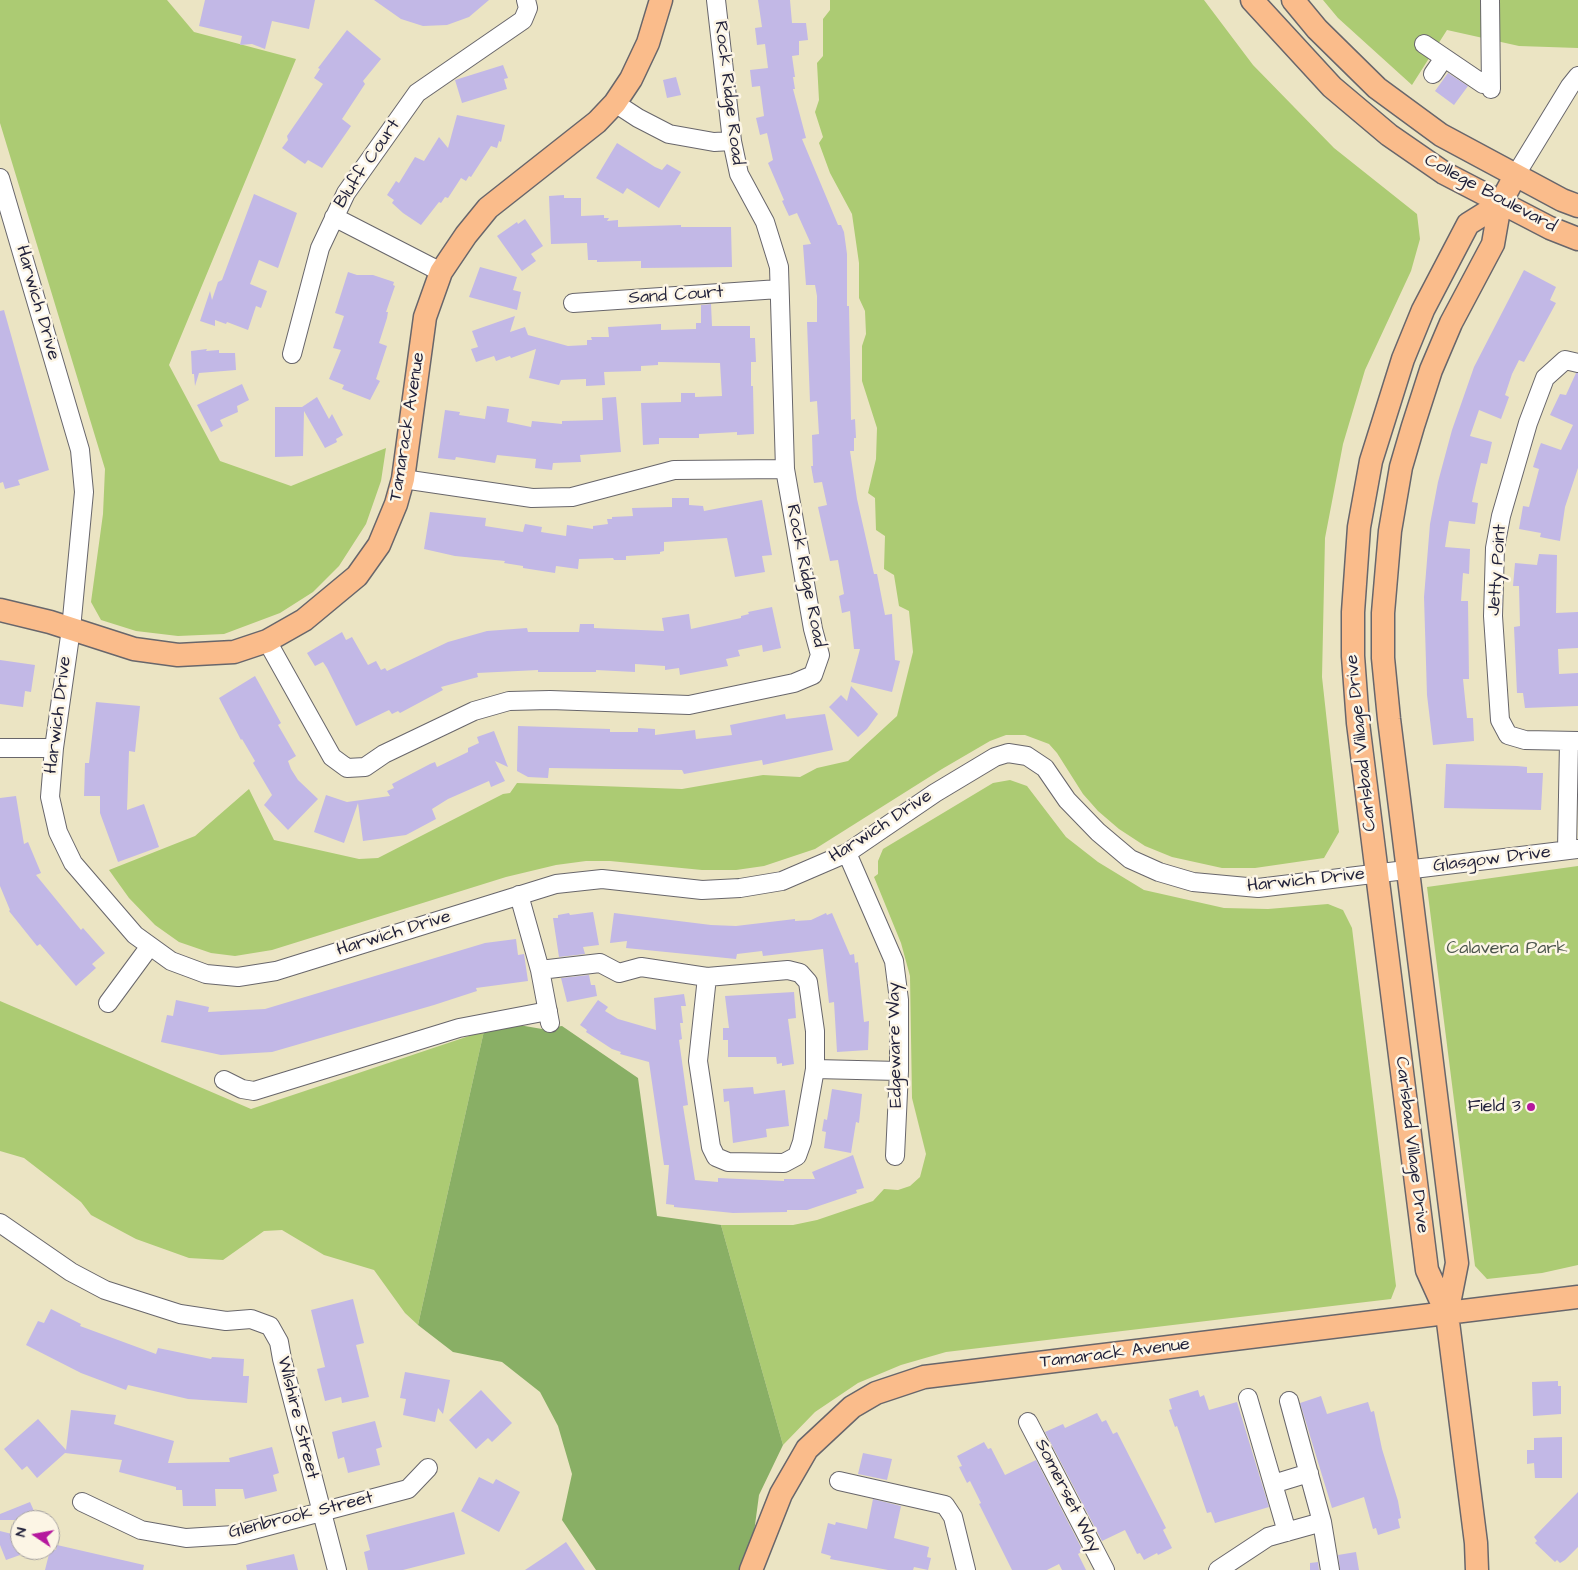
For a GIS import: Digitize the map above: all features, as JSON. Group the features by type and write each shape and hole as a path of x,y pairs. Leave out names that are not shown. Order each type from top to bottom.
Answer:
{"main road":[{"name":"Tamarack Avenue","path":"0,610 71,628 134,648 178,655 234,652 267,641 304,620 357,576 378,545 396,504 403,479 425,317 442,272 466,235 488,208 598,122 615,103 631,79 648,43 661,0"},
{"name":"College Boulevard","path":"1252,0 1325,80 1368,119 1444,173 1500,204 1578,239"},
{"name":"College Boulevard","path":"1293,0 1317,29 1377,88 1441,135 1515,176 1578,206"},
{"name":"Carlsbad Village Drive","path":"1447,1314 1457,1263 1407,871 1383,658 1383,613 1390,531 1401,468 1431,370 1451,323 1493,244 1500,204 1515,176"},
{"name":"Carlsbad Village Drive","path":"1477,1570 1476,1543 1447,1314 1427,1270 1376,874 1353,656 1352,612 1359,527 1371,461 1402,359 1423,310 1468,224 1500,204"},
{"name":"Tamarack Avenue","path":"751,1570 781,1494 807,1450 852,1407 876,1393 924,1377 1578,1298"}],"street":[{"name":"Bluff Court","path":"292,354 320,248 346,193 417,92 523,20 528,8 526,0"},
{"name":"Rock Ridge Road","path":"267,641 332,758 347,768 365,767 384,754 474,711 509,701 689,705 794,683 813,675 820,655 785,469 779,267 765,222 739,174 732,141 716,0"},
{"path":"1424,44 1487,87 1490,0"},
{"path":"1433,74 1444,58"},
{"path":"1515,176 1578,76"},
{"path":"615,103 638,118 669,134 714,142 732,141"},
{"name":"Harwich Drive","path":"0,178 80,450 84,492 71,628 54,748 50,797 58,832 73,863 129,928 171,961 206,974 238,977 276,971 556,884 602,880 702,890 740,888 782,881 847,853 935,793 995,757 1008,753 1027,756 1045,768 1067,800 1098,832 1130,859 1159,872 1192,882 1258,888 1376,874"},
{"path":"334,217 442,272"},
{"name":"Sand Court","path":"573,303 780,289"},
{"name":"Jetty Point","path":"1573,741 1525,740 1508,735 1500,720 1493,616 1495,548 1528,423 1545,378 1565,360 1578,363"},
{"path":"403,479 532,498 572,497 674,470 785,469"},
{"path":"1573,741 1573,850"},
{"path":"0,748 54,748"},
{"name":"Glasgow Drive","path":"1376,874 1573,850"},
{"name":"Edgeware Way","path":"847,853 894,961 899,1000 899,1071 895,1156"},
{"path":"224,1080 242,1089 254,1091 459,1028 549,1017 540,970 519,895"},
{"path":"108,1003 150,946"},
{"path":"540,970 600,962 620,973 641,968 707,977 788,970 800,973 808,982 815,1031 815,1069 797,1156 784,1163 728,1162 716,1157 710,1146 698,1061 707,977"},
{"path":"815,1069 899,1071"},
{"name":"Wilshire Street","path":"0,1223 71,1272 105,1290 180,1314 226,1321 251,1319 270,1326 279,1342 336,1570"},
{"path":"1248,1398 1287,1532"},
{"path":"1290,1401 1322,1522 1330,1570"},
{"name":"Somerset Way","path":"1028,1422 1105,1570"},
{"name":"Glenbrook Street","path":"82,1502 140,1530 186,1538 234,1534 408,1489 428,1468"},
{"path":"1273,1484 1309,1474"},
{"path":"839,1480 946,1505 953,1517 966,1570"},
{"path":"1218,1570 1268,1537 1322,1522"}],"green space":[{"path":"0,0 167,0 194,32 296,59 169,365 220,461 291,486 386,448 381,481 366,524 339,566 313,592 280,613 224,634 178,636 136,631 101,620 91,602 103,514 105,469 0,123"},
{"path":"830,0 1204,0 1253,65 1334,148 1417,214 1420,239 1411,271 1365,370 1343,444 1325,538 1322,677 1339,832 1324,858 1255,868 1222,868 1172,857 1145,846 1119,829 1098,811 1083,794 1057,753 1049,744 1025,735 1006,735 990,741 942,769 815,849 764,866 736,870 702,870 610,861 586,861 556,865 506,877 272,950 235,956 211,953 179,942 155,925 129,898 109,870 195,836 249,789 274,840 359,859 378,858 503,794 510,793 517,783 682,789 763,775 800,777 817,768 848,761 897,716 913,652 909,611 899,606 894,575 884,569 885,536 876,530 875,498 868,493 876,459 877,428 862,381 862,346 866,334 865,311 859,298 859,263 852,214 830,173 819,143 823,137 815,112 819,100 817,63 823,56 823,19 830,10"},
{"path":"1323,0 1578,0 1578,48 1519,46 1447,30 1412,85 1338,18"},
{"path":"1010,780 1027,786 1066,837 1098,862 1144,890 1224,908 1268,909 1328,904 1343,910 1352,928 1396,1286 1391,1299 946,1352 901,1365 858,1383 815,1412 783,1445 721,1225 793,1225 817,1220 873,1201 884,1189 898,1190 910,1186 920,1177 926,1154 912,1098 910,976 901,943 874,877 878,874 878,861 883,849 993,783"},
{"name":"Calavera Park","path":"1578,866 1578,1265 1542,1273 1487,1279 1475,1266 1427,887"},
{"path":"0,1001 251,1109 484,1031 418,1325 405,1313 374,1270 324,1255 282,1230 264,1231 223,1260 189,1258 136,1239 91,1215 81,1202 24,1158 0,1151"},
{"path":"519,1025 542,1029 562,1026 638,1078 657,1216 721,1225 783,1445 759,1495 749,1570 596,1570 562,1520 572,1474 558,1426 540,1392 502,1362 453,1352 418,1325 484,1031"}],"building":[{"path":"205,0 315,0 309,29 272,21 265,49 252,44 240,45 242,36 199,26"},
{"path":"374,0 489,0 469,17 447,25 423,26 401,19"},
{"path":"758,0 790,0 792,23 806,23 808,40 799,41 799,55 792,56 795,77 793,77 795,89 793,89 806,138 802,139 838,225 841,225 844,232 847,254 847,306 849,306 851,420 855,419 856,438 854,438 854,451 850,451 857,499 874,574 877,574 885,615 892,614 895,660 900,661 892,692 851,682 860,649 854,649 850,611 842,613 839,596 844,594 838,560 830,561 818,507 827,505 822,482 814,483 811,466 813,466 812,435 819,434 817,401 810,402 807,322 817,322 817,296 815,285 806,285 803,245 811,244 797,213 789,216 782,201 784,200 768,163 773,160 767,133 760,135 756,118 764,116 760,86 752,87 750,70 768,68 765,44 757,45 755,28 762,27"},
{"path":"347,30 381,59 363,81 365,84 342,119 351,126 322,168 308,160 305,164 282,148 288,140 287,136 323,84 314,78 320,69 318,68"},
{"path":"503,65 508,78 504,79 507,89 462,103 455,80"},
{"path":"1448,73 1468,86 1454,105 1435,91"},
{"path":"676,77 681,95 667,98 663,80"},
{"path":"457,115 505,125 501,142 499,141 497,148 491,146 471,177 469,176 466,181 461,178 448,198 445,197 441,203 439,202 421,225 403,213 392,203 394,200 387,195 396,181 399,183 415,157 424,161 439,137 448,148"},
{"path":"617,143 655,167 662,170 667,164 681,172 659,208 627,188 623,194 596,178"},
{"path":"254,194 297,213 278,268 259,260 250,284 267,291 261,308 256,306 248,330 227,322 226,324 215,320 215,326 200,321 210,291 212,300 218,282 222,280"},
{"path":"564,195 564,198 581,198 581,216 604,215 604,218 609,218 607,221 618,220 618,227 681,225 681,227 731,227 732,267 641,268 641,261 597,262 597,260 588,260 587,243 551,244 549,196"},
{"path":"525,219 543,246 531,254 536,261 522,271 497,236 517,222 518,224"},
{"path":"480,267 517,277 513,290 521,292 517,310 469,297"},
{"path":"1524,270 1556,287 1550,300 1556,303 1524,362 1519,360 1512,374 1505,395 1509,397 1501,419 1479,410 1470,436 1492,442 1487,464 1481,463 1472,502 1478,503 1475,524 1449,521 1445,547 1470,549 1469,574 1463,573 1461,601 1468,601 1469,679 1463,679 1467,718 1473,718 1474,741 1433,745 1427,695 1424,597 1430,524 1438,482 1452,430 1474,367"},
{"path":"348,272 357,275 373,275 394,282 393,285 395,286 386,312 388,312 387,318 379,343 387,346 376,379 380,381 370,400 342,389 344,385 329,379 341,350 333,348 344,316 335,313"},
{"path":"711,304 712,326 750,326 750,338 755,338 756,362 751,362 754,434 737,435 737,432 699,434 699,438 659,438 659,444 643,445 641,403 681,402 681,393 695,393 695,397 722,396 720,363 658,362 658,365 641,366 641,371 604,372 605,385 586,386 586,379 561,380 559,385 529,378 536,349 511,358 510,356 496,361 494,356 476,362 471,349 478,347 472,331 515,316 510,332 525,327 528,335 568,346 587,345 587,340 592,340 591,337 609,337 608,327 661,324 661,330 696,329 696,323 701,323 701,305"},
{"path":"4,310 49,470 18,480 20,485 5,489 3,482 0,483 0,311"},
{"path":"207,349 206,351 219,350 219,353 235,353 236,370 199,373 195,386 194,374 192,374 191,351"},
{"path":"1576,373 1578,373 1578,468 1565,507 1560,541 1540,537 1541,533 1519,529 1523,506 1529,507 1539,469 1533,467 1541,443 1561,450 1573,425 1550,415 1560,394 1566,395"},
{"path":"242,384 249,400 237,406 238,412 220,420 223,426 211,432 197,405"},
{"path":"317,397 329,419 332,414 343,435 336,439 337,442 325,448 304,411 303,456 275,457 275,407 302,407"},
{"path":"616,397 621,452 580,455 581,462 553,463 552,470 535,468 536,459 497,455 495,463 456,457 455,460 438,458 445,410 460,412 459,415 485,419 487,406 509,409 507,422 531,427 532,421 562,424 562,421 603,420 602,398"},
{"path":"672,498 689,498 689,505 703,506 704,511 762,500 772,555 762,556 765,572 735,577 727,538 664,542 664,551 660,552 660,554 626,556 626,560 614,560 613,558 579,559 578,569 556,566 555,573 523,568 523,566 504,563 505,561 455,556 424,549 430,512 486,518 485,526 523,532 525,524 542,527 541,532 566,536 567,525 593,529 593,526 608,524 607,519 612,519 612,517 633,516 632,508 672,507"},
{"path":"1539,554 1557,555 1556,613 1578,612 1578,648 1558,649 1559,674 1578,673 1578,706 1525,708 1523,693 1517,693 1514,627 1520,626 1519,586 1513,586 1515,563 1537,565"},
{"path":"772,607 781,648 763,652 762,645 738,650 740,656 726,659 728,666 680,675 679,668 665,670 665,666 635,664 635,672 596,670 596,672 538,672 538,670 477,673 478,677 441,687 443,690 400,713 398,711 392,714 389,710 356,726 323,662 315,666 307,653 342,632 346,640 352,637 368,665 376,661 381,670 385,668 387,671 448,642 487,631 527,628 528,632 579,632 580,624 594,624 594,628 664,631 662,618 689,614 691,629 741,618 741,616 749,614 748,612"},
{"path":"0,660 35,665 31,692 25,691 23,707 0,704"},
{"path":"255,676 281,723 278,725 296,756 288,761 291,769 298,780 318,799 288,830 264,805 272,795 219,698"},
{"path":"851,686 878,714 867,729 858,737 829,707 841,695 847,701"},
{"path":"96,702 140,706 135,752 129,751 127,810 144,804 159,847 118,862 100,813 100,796 84,796 85,763 89,763"},
{"path":"785,714 786,719 825,714 833,750 763,765 762,760 684,774 682,770 549,768 548,778 528,777 517,771 518,726 610,729 610,732 638,732 638,728 655,729 655,735 695,730 696,739 732,735 730,725"},
{"path":"494,731 508,767 495,761 505,781 491,787 489,781 448,799 432,809 436,819 406,835 363,841 358,803 344,843 314,832 326,795 347,802 390,796 387,791 394,788 392,784 430,764 435,762 437,767 468,752 468,748 479,743 477,737"},
{"path":"1446,764 1517,766 1527,767 1527,773 1543,773 1541,810 1444,808"},
{"path":"16,796 24,844 28,842 41,873 36,875 81,930 83,928 105,953 92,964 96,968 76,986 40,944 37,946 9,911 0,886 0,798"},
{"path":"593,912 599,945 583,947 585,954 559,957 553,918 569,913 570,915"},
{"path":"614,913 711,925 736,926 795,919 795,921 811,920 826,913 827,915 832,913 850,955 854,954 855,963 858,962 864,1022 869,1021 868,1050 837,1052 834,1002 829,1003 823,949 763,956 762,951 737,954 736,959 626,948 627,941 610,943"},
{"path":"516,939 518,955 524,954 528,981 476,988 477,991 434,1005 272,1052 221,1055 161,1042 167,1015 173,1016 176,1000 209,1007 208,1012 265,1009 485,943"},
{"path":"589,975 591,985 595,985 597,996 567,1002 561,978"},
{"path":"794,992 796,1018 788,1019 794,1064 782,1066 782,1063 777,1064 776,1057 728,1057 728,1040 723,1040 723,1028 729,1028 725,996"},
{"path":"684,994 686,1006 681,1006 683,1023 680,1023 682,1039 679,1040 688,1105 683,1106 695,1180 718,1182 718,1178 784,1181 784,1179 815,1179 812,1172 853,1155 864,1188 856,1190 857,1193 807,1210 787,1210 787,1212 733,1213 674,1207 674,1205 666,1204 669,1165 664,1165 649,1062 620,1054 621,1052 612,1049 586,1032 587,1030 580,1025 598,1000 608,1007 605,1011 618,1019 656,1030 654,998"},
{"path":"753,1087 754,1094 785,1090 789,1126 766,1129 767,1137 733,1143 729,1101 724,1102 723,1089"},
{"path":"832,1089 862,1094 859,1123 856,1122 851,1153 824,1148 826,1132 822,1131 824,1119 827,1120"},
{"path":"353,1299 364,1343 356,1345 369,1397 342,1403 341,1397 325,1401 317,1369 325,1367 311,1310"},
{"path":"51,1309 81,1324 80,1326 156,1354 158,1348 211,1359 212,1357 244,1359 243,1376 249,1376 247,1403 188,1399 128,1385 126,1390 81,1373 26,1345 38,1321 44,1323"},
{"path":"405,1372 450,1380 443,1414 438,1408 435,1422 403,1415 406,1399 400,1398"},
{"path":"1558,1381 1558,1386 1561,1386 1561,1414 1533,1416 1532,1382"},
{"path":"481,1390 512,1423 492,1442 488,1438 476,1449 449,1420"},
{"path":"1198,1390 1200,1397 1204,1395 1209,1410 1237,1402 1269,1507 1215,1523 1211,1512 1207,1513 1177,1426 1175,1427 1169,1410 1172,1409 1169,1399"},
{"path":"1321,1396 1327,1414 1368,1402 1371,1412 1374,1411 1382,1449 1398,1501 1401,1518 1398,1519 1400,1528 1378,1535 1376,1528 1373,1529 1364,1497 1332,1508 1300,1403"},
{"path":"71,1410 116,1415 114,1424 174,1441 168,1463 230,1462 229,1458 272,1447 279,1473 273,1475 277,1491 245,1499 243,1489 215,1489 216,1506 183,1506 182,1490 176,1490 176,1487 119,1472 122,1460 65,1453 37,1478 27,1466 22,1470 4,1449 38,1419 66,1450"},
{"path":"1097,1413 1102,1422 1106,1420 1113,1434 1117,1432 1166,1528 1163,1530 1172,1548 1158,1555 1157,1553 1144,1560 1140,1553 1137,1554 1125,1530 1102,1541 1045,1432 1063,1424 1065,1428"},
{"path":"375,1421 382,1447 376,1449 380,1465 348,1473 344,1457 338,1459 332,1432"},
{"path":"1562,1437 1562,1478 1535,1478 1534,1463 1527,1464 1527,1450 1534,1450 1534,1438"},
{"path":"984,1442 988,1449 991,1448 1005,1475 1036,1460 1083,1551 1078,1554 1086,1570 1062,1570 1059,1564 1047,1570 1012,1570 979,1504 981,1503 970,1481 967,1483 959,1467 962,1466 957,1456"},
{"path":"863,1453 892,1459 887,1480 858,1474"},
{"path":"479,1477 493,1484 496,1479 520,1492 499,1532 461,1511"},
{"path":"1578,1492 1578,1547 1565,1560 1560,1563 1557,1560 1555,1562 1535,1543 1537,1541 1534,1537"},
{"path":"873,1499 901,1506 894,1538 929,1547 927,1557 931,1558 928,1570 914,1567 913,1570 888,1570 830,1559 831,1556 821,1553 828,1523 835,1525 836,1522 867,1529"},
{"path":"30,1502 34,1510 10,1510"},
{"path":"10,1510 10,1520 0,1520 0,1514"},
{"path":"454,1512 465,1554 403,1570 368,1570 364,1552 370,1550 366,1535"},
{"path":"0,1531 10,1534 10,1559 6,1560 0,1545"},
{"path":"566,1542 585,1570 525,1570 549,1554"},
{"path":"60,1546 144,1565 143,1570 45,1570 48,1560 60,1560"},
{"path":"1356,1552 1359,1570 1340,1570 1338,1555"},
{"path":"294,1554 298,1570 247,1570 246,1565"},
{"path":"1318,1562 1319,1570 1310,1570 1310,1563"}],"place":[{"name":"Field 3","path":"1531,1107"}]}
